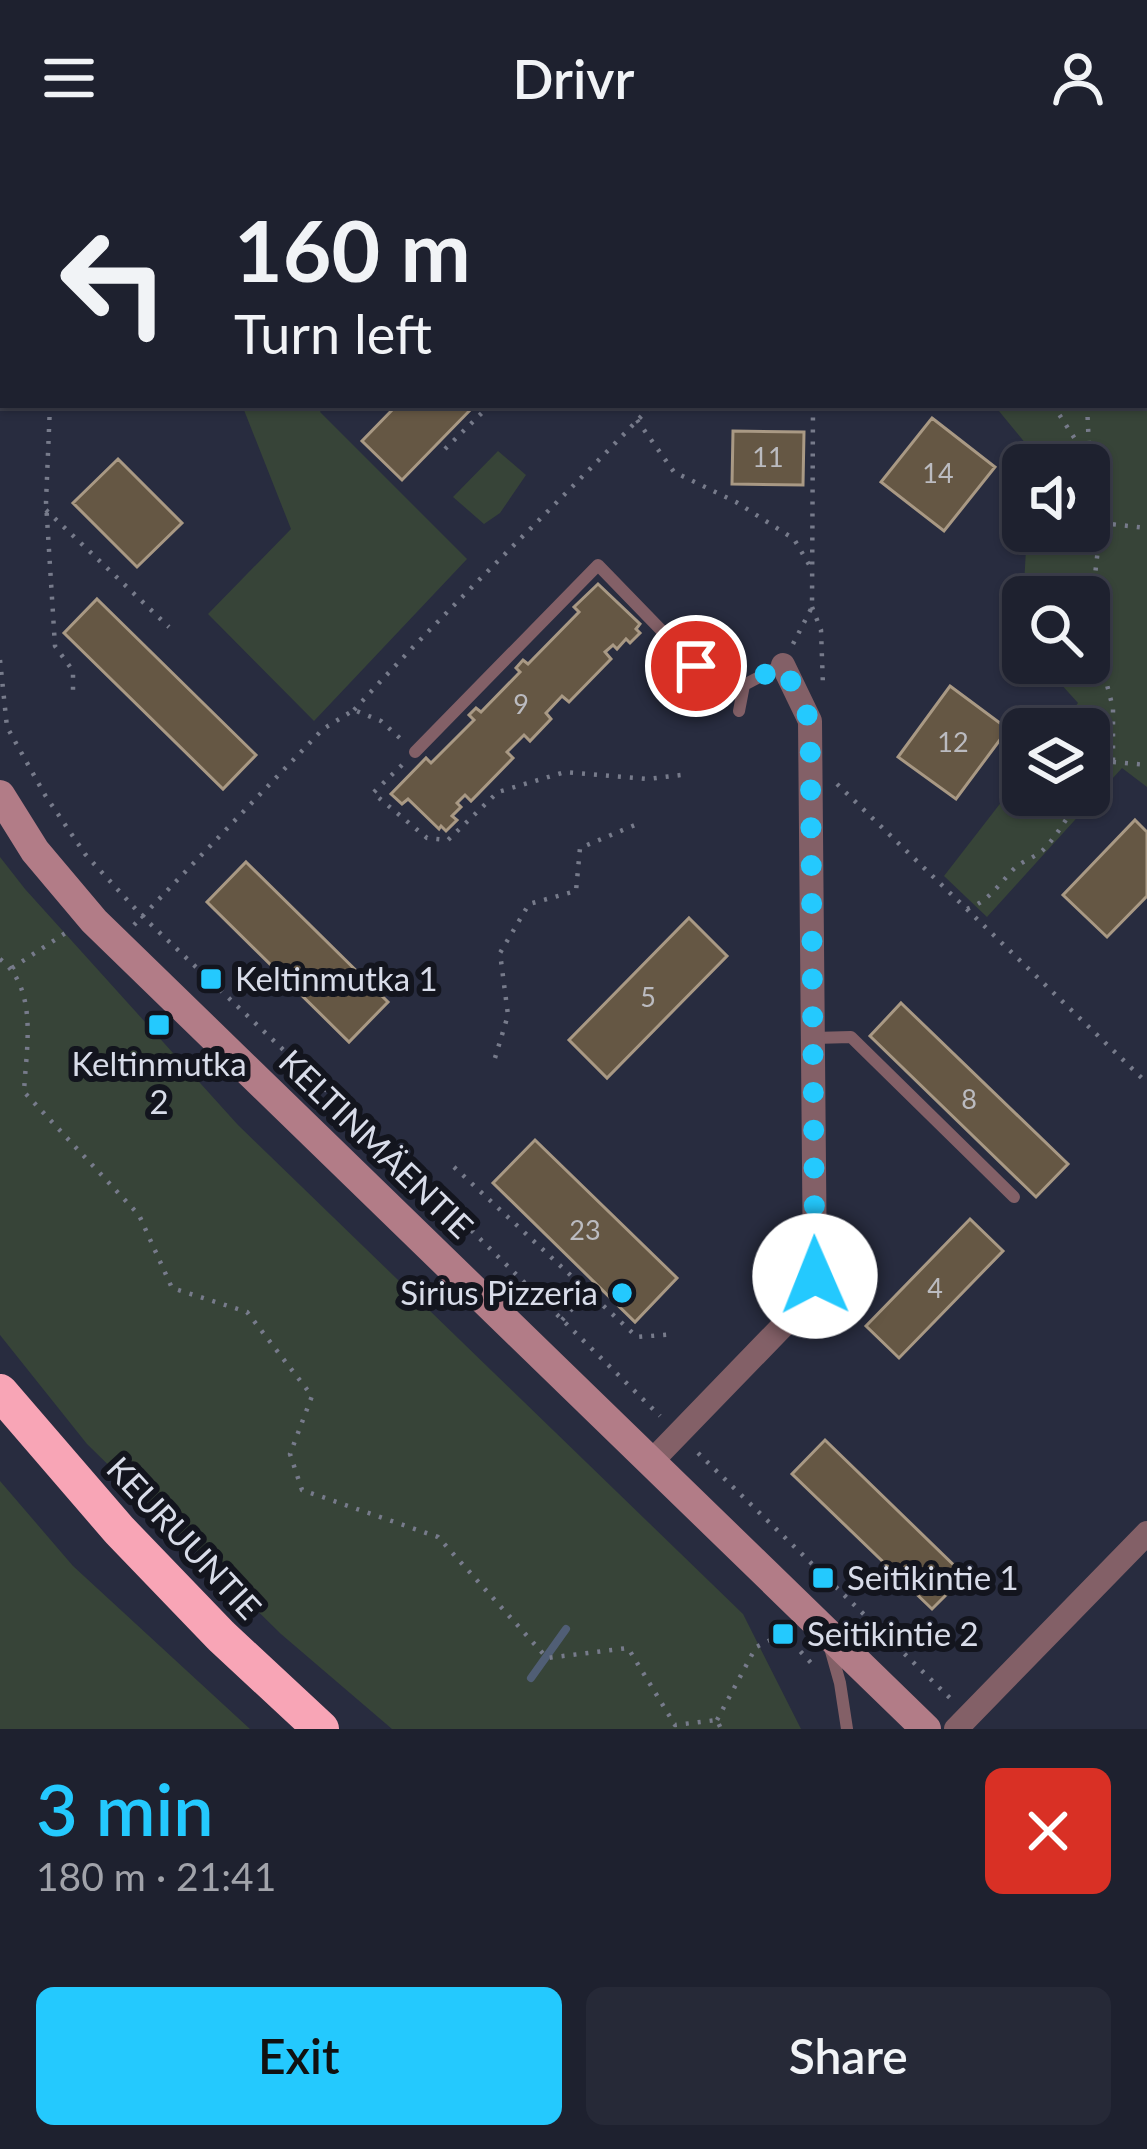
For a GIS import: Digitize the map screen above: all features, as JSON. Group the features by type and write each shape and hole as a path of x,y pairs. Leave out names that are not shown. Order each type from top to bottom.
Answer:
{"highway":[{"name":"KEURUUNTIE","path":"0,1392 119,1529 221,1636 321,1729"}],"main road":[{"name":"KELTINMÄENTIE","path":"0,795 35,851 94,920 926,1729"}],"street":[{"path":"652,1461 805,1303 815,1276 810,721 783,665"},
{"path":"963,1722 1147,1533"}],"lane":[{"path":"415,752 598,565 696,666 744,685 783,665"},
{"path":"739,711 744,685"},
{"path":"813,1038 851,1037 1014,1197"},
{"path":"826,1632 847,1729"}],"path":[{"path":"50,408 46,510 55,646 73,671 73,697"},
{"path":"445,449 487,408"},
{"path":"142,916 323,729 354,710 649,408"},
{"path":"783,665 812,607 813,408"},
{"path":"1055,408 1082,444"},
{"path":"1087,408 1089,444"},
{"path":"637,420 674,472 736,502 794,539 812,569"},
{"path":"46,510 169,627"},
{"path":"1110,524 1147,528"},
{"path":"1098,552 1095,575 1113,708 1110,765"},
{"path":"0,660 7,727 45,795 86,854 142,916 404,1164 963,1722"},
{"path":"354,710 381,721 415,752 373,793 427,838 448,840 498,793 566,772 648,778 689,774"},
{"path":"811,759 1147,1083"},
{"path":"1113,762 1147,765"},
{"path":"967,909 980,904 1017,866 1047,846 1066,816"},
{"path":"495,1058 508,1015 500,953 529,904 576,891 580,848 642,822"},
{"path":"12,968 58,936 94,920"},
{"path":"0,959 12,968 28,1010 24,1092 139,1215 172,1288 247,1312 312,1396 290,1454 302,1490 438,1537 548,1658 628,1648 675,1725 717,1720"},
{"path":"454,1167 637,1336 676,1334"},
{"path":"562,1320 589,1290"},
{"path":"717,1720 756,1648 783,1634"},
{"path":"717,1720 721,1729"}],"green space":[{"path":"243,408 323,408 320,412 467,559 314,721 208,614 291,529"},
{"path":"996,408 1147,408 1147,787 1122,768 1110,781 1110,708 1074,708 1078,703 1061,684 1110,684 1110,576 1024,576 1026,552 1110,552 1110,444 1026,444"},
{"path":"498,451 526,475 500,513 484,524 453,497"},
{"path":"1002,801 1002,816 1079,816 987,917 944,876"},
{"path":"0,857 238,1125 743,1614 801,1729 392,1729 281,1634 87,1444 0,1335"},
{"path":"0,1481 73,1566 250,1729 0,1729"}],"building":[{"path":"394,408 472,408 402,480 362,441"},
{"path":"932,418 995,467 944,531 881,482"},
{"path":"733,431 804,432 803,485 732,484"},
{"path":"118,459 182,523 137,567 73,503"},
{"path":"598,584 640,624 636,629 640,633 630,643 626,639 617,649 613,645 605,652 611,659 569,702 562,696 546,713 551,719 530,741 524,735 507,752 513,758 471,801 465,795 457,803 461,807 452,816 457,820 446,831 439,829 408,799 402,804 391,794 474,720 469,715 476,708 481,712 520,672 516,668 523,660 528,664 579,612 574,607"},
{"path":"97,599 256,755 223,789 64,633"},
{"path":"950,686 1002,725 1002,737 956,799 898,757"},
{"path":"1135,820 1147,832 1147,896 1107,937 1063,895"},
{"path":"246,862 388,1002 349,1042 207,902"},
{"path":"689,918 727,956 607,1078 569,1040"},
{"path":"901,1003 1068,1164 1036,1197 870,1036"},
{"path":"535,1140 677,1278 635,1322 493,1183"},
{"path":"970,1219 1003,1251 899,1358 866,1326"},
{"path":"825,1440 965,1576 932,1609 792,1474"}],"waterway":[{"path":"531,1678 566,1629"}],"place":[{"name":"Keltinmutka 1","path":"211,979"},
{"name":"Keltinmutka 2","path":"159,1025"},
{"name":"Sirius Pizzeria","path":"622,1293"},
{"name":"Seitikintie 1","path":"823,1578"},
{"name":"Seitikintie 2","path":"783,1634"}],"route":[{"path":"696,666 744,685 783,665 810,721 815,1276"}]}
